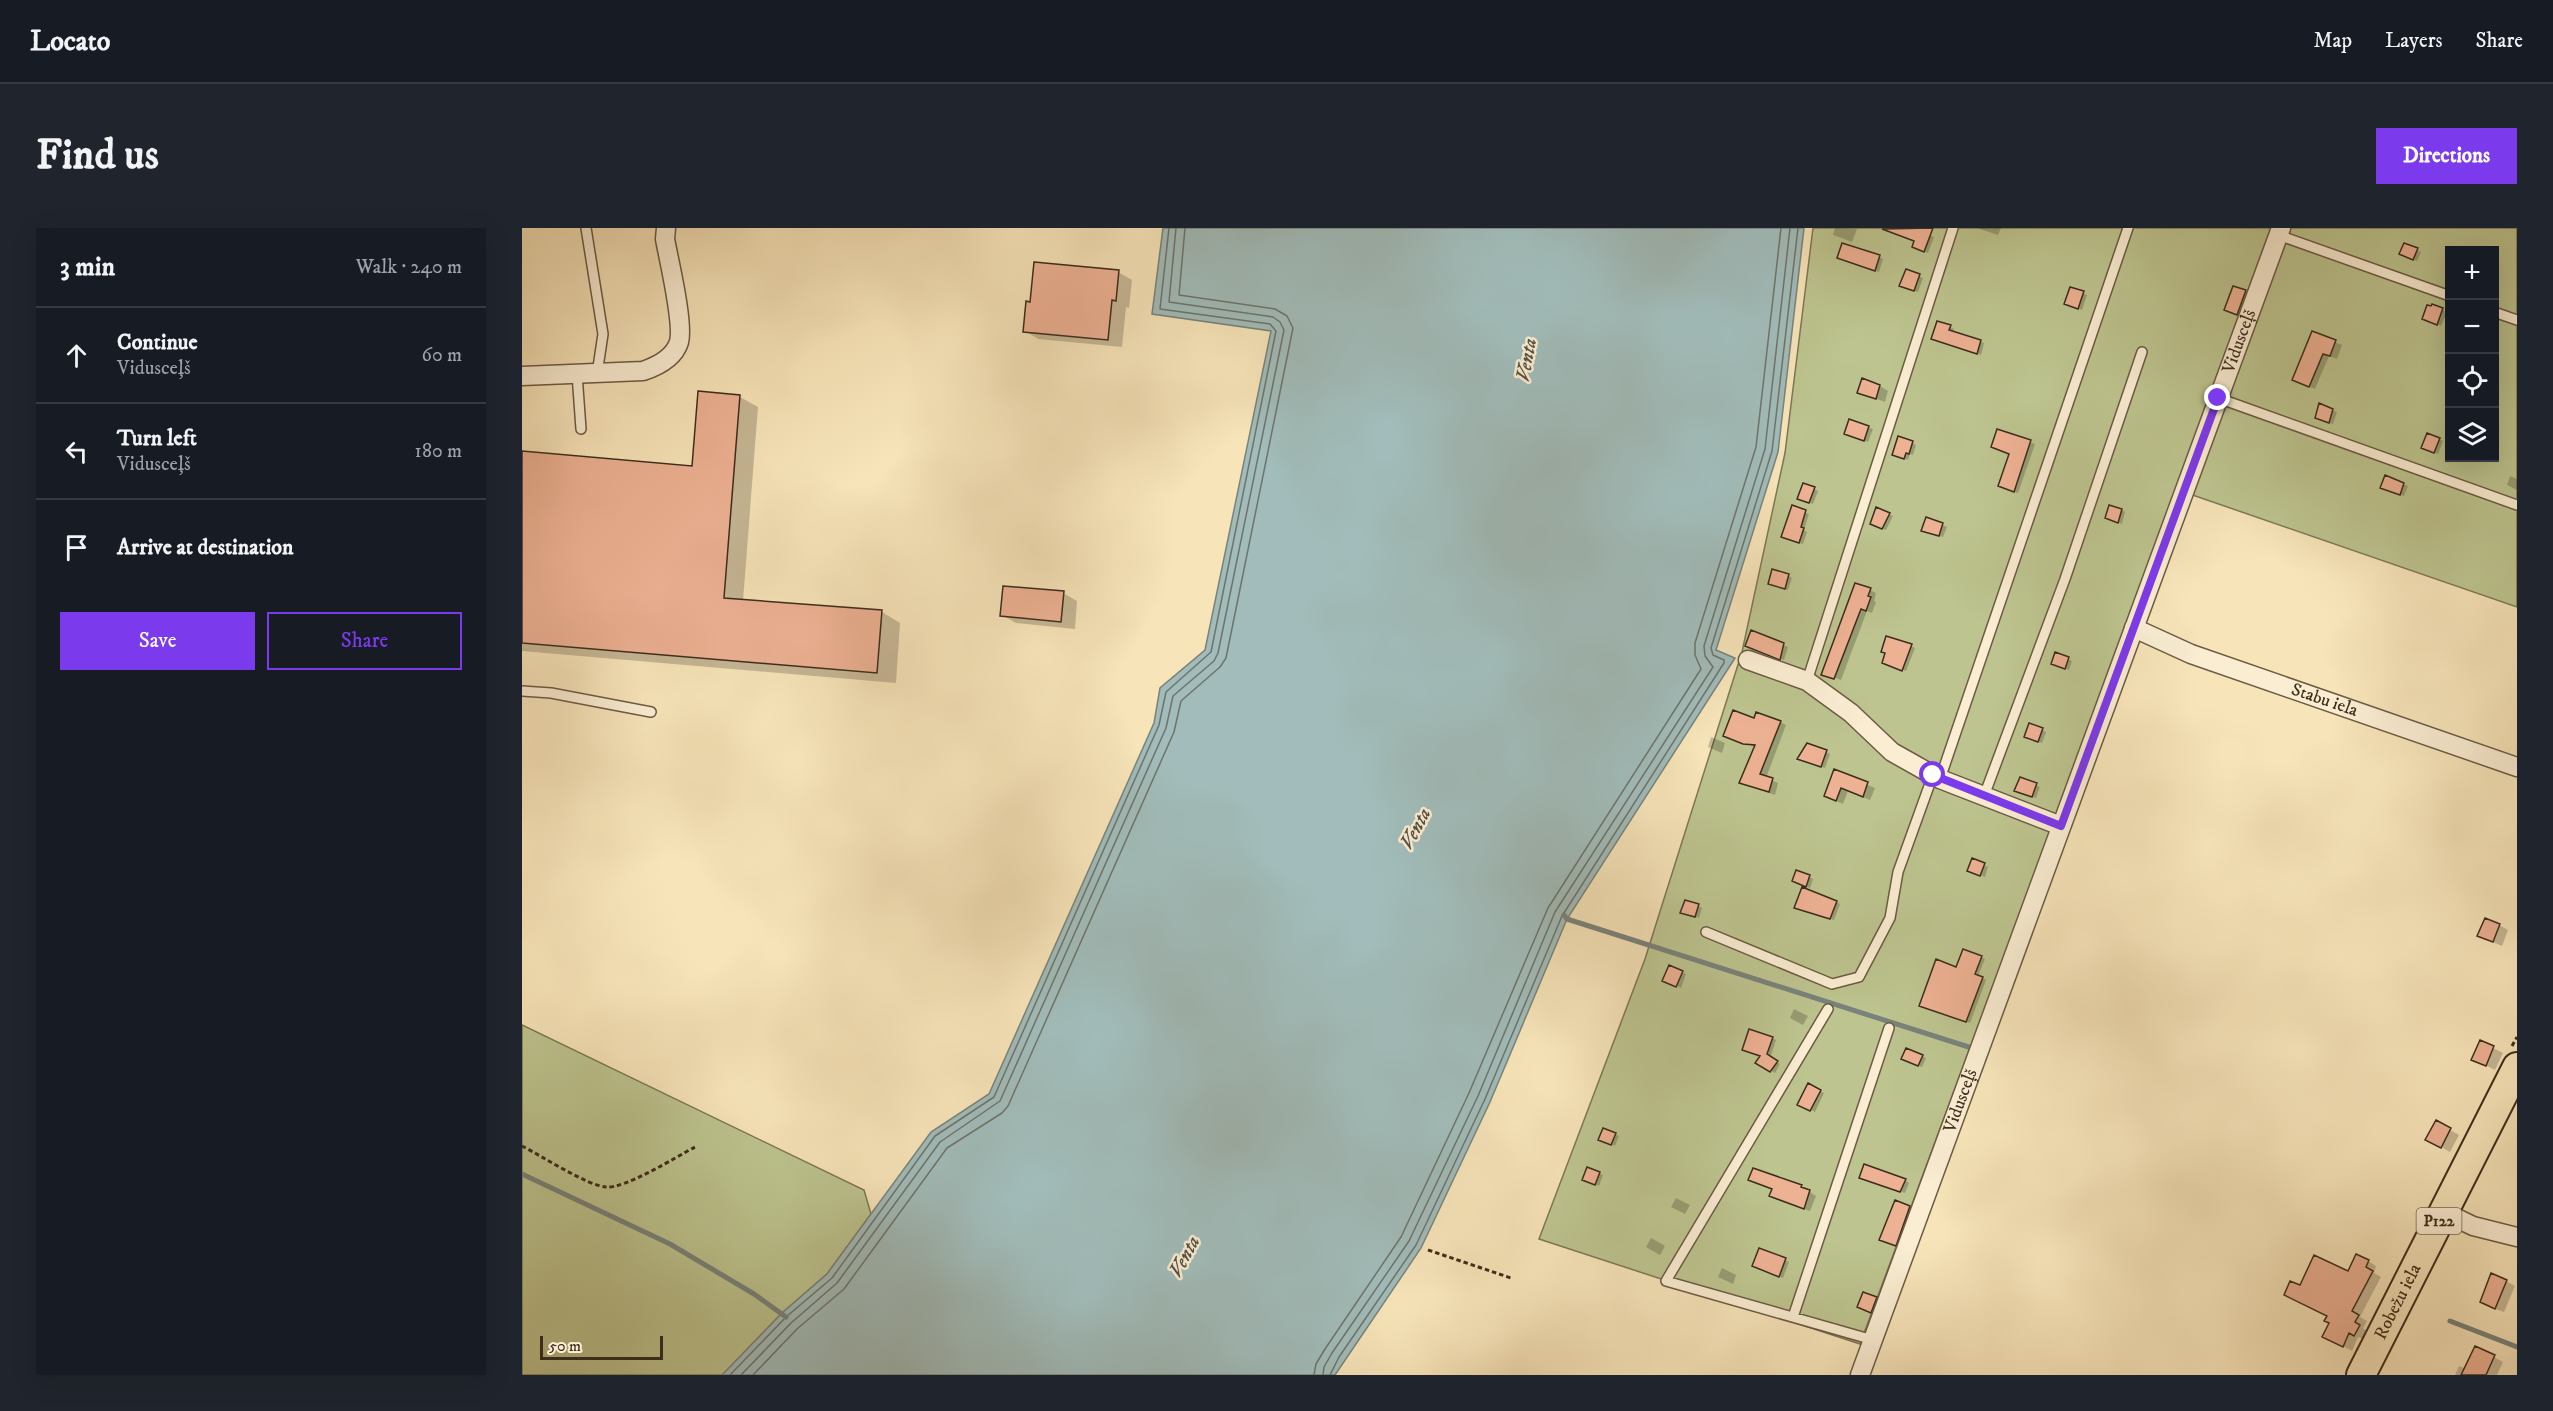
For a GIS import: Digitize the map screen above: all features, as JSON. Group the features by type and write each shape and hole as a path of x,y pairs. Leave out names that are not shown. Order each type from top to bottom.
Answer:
{"main road":[{"name":"Robežu iela","path":"2361,1375 2517,1066"}],"street":[{"path":"522,376 644,371 658,366 671,354 679,342 679,323 665,239 666,228"},
{"name":"Vidusceļš","path":"1860,1375 2279,232"},
{"name":"Stabu iela","path":"2134,628 2191,654 2517,767"},
{"path":"1748,660 1807,681 1851,712 1892,752 1937,777 2061,826"},
{"path":"2444,1212 2473,1226 2517,1237"}],"lane":[{"path":"586,228 603,334 597,374"},
{"path":"1807,681 1953,228"},
{"path":"1706,932 1832,984 1859,977 1890,918 1898,872 1937,777 2128,228"},
{"path":"2279,232 2445,294"},
{"path":"2499,314 2517,320"},
{"path":"1984,796 2065,579 2142,351"},
{"path":"577,374 581,429"},
{"path":"2218,398 2517,506"},
{"path":"522,691 551,693 651,712"},
{"path":"1828,1009 1666,1281 1873,1340"},
{"path":"1793,1317 1889,1028"}],"path":[{"path":"522,1146 591,1182 607,1187 628,1182 695,1147"},
{"path":"1428,1250 1511,1278"}],"green space":[{"path":"1813,228 2517,228 2517,607 2178,490 1860,1344 1539,1239 1645,959 1742,652 1785,453"},
{"path":"522,1025 864,1190 871,1214 827,1274 782,1313 723,1375 522,1375"}],"water":[{"name":"Venta","path":"1163,228 1804,228 1778,452 1716,650 1735,658 1567,919 1490,1102 1421,1248 1335,1375 722,1375 782,1313 827,1274 931,1132 989,1094 1154,723 1160,688 1205,650 1271,331 1152,314"}],"building":[{"path":"1933,228 1924,252 1912,247 1914,241 1882,229"},
{"path":"1842,243 1880,255 1875,271 1837,258"},
{"path":"2404,243 2418,248 2413,260 2399,254"},
{"path":"1034,262 1119,270 1116,301 1112,300 1108,340 1023,332 1026,301 1030,302"},
{"path":"1906,269 1920,274 1914,291 1899,286"},
{"path":"2233,286 2246,290 2237,315 2224,310"},
{"path":"2070,287 2084,291 2078,309 2064,304"},
{"path":"2432,304 2443,308 2437,325 2422,319 2427,305"},
{"path":"1937,321 1951,325 1949,330 1981,340 1977,354 1931,339"},
{"path":"2312,331 2336,340 2330,356 2323,354 2309,387 2292,380"},
{"path":"1862,378 1880,385 1876,399 1857,393"},
{"path":"698,391 740,395 724,598 882,610 877,673 522,643 522,451 692,466"},
{"path":"2319,403 2333,409 2329,423 2315,418"},
{"path":"1849,419 1869,426 1864,441 1844,434"},
{"path":"1997,429 2031,440 2014,492 1998,486 2009,454 1991,447"},
{"path":"2427,433 2440,438 2434,453 2421,448"},
{"path":"1898,436 1913,441 1909,454 1906,453 1904,459 1892,455"},
{"path":"2385,475 2404,483 2400,495 2380,488"},
{"path":"1803,483 1815,487 1809,503 1797,499"},
{"path":"1792,505 1806,510 1799,543 1781,537"},
{"path":"2109,505 2122,509 2118,523 2105,518"},
{"path":"1876,507 1890,513 1882,529 1870,524"},
{"path":"1926,517 1943,523 1939,536 1921,531"},
{"path":"1772,569 1789,574 1785,589 1768,584"},
{"path":"1855,583 1871,588 1868,596 1871,597 1866,611 1861,609 1834,679 1821,675"},
{"path":"1003,586 1064,591 1061,622 1000,616"},
{"path":"1751,630 1784,643 1780,660 1745,646"},
{"path":"1886,636 1912,644 1902,671 1882,663 1885,653 1881,652"},
{"path":"2055,652 2069,657 2065,669 2051,664"},
{"path":"1733,710 1754,718 1756,712 1781,721 1760,774 1773,778 1769,792 1739,783 1755,745 1743,744 1723,736"},
{"path":"2029,723 2043,728 2038,742 2024,737"},
{"path":"1807,743 1827,750 1821,767 1797,759"},
{"path":"1834,769 1868,782 1863,797 1841,788 1836,801 1824,796"},
{"path":"2020,777 2037,783 2032,797 2014,791"},
{"path":"1972,858 1985,863 1980,876 1967,871"},
{"path":"1796,870 1810,875 1806,887 1792,881"},
{"path":"1802,887 1837,901 1830,919 1794,908"},
{"path":"1685,900 1699,904 1695,917 1680,913"},
{"path":"2485,918 2500,924 2493,942 2477,936"},
{"path":"1963,949 1982,956 1975,974 1983,977 1966,1022 1919,1006 1936,959 1956,967"},
{"path":"1669,965 1683,971 1676,987 1662,981"},
{"path":"1749,1029 1773,1037 1767,1054 1778,1061 1770,1072 1755,1063 1760,1056 1742,1050"},
{"path":"2480,1040 2494,1046 2486,1066 2471,1060"},
{"path":"1906,1048 1923,1055 1918,1066 1901,1059"},
{"path":"1808,1083 1821,1090 1810,1111 1797,1105"},
{"path":"2436,1120 2451,1128 2441,1148 2425,1140"},
{"path":"1603,1128 1616,1133 1611,1145 1598,1140"},
{"path":"1864,1164 1906,1179 1900,1192 1859,1178"},
{"path":"1587,1167 1600,1172 1595,1185 1582,1180"},
{"path":"1753,1168 1810,1190 1804,1209 1769,1196 1772,1189 1748,1180"},
{"path":"1895,1200 1910,1206 1896,1246 1879,1240"},
{"path":"1759,1248 1786,1258 1779,1277 1752,1266"},
{"path":"2356,1254 2369,1260 2366,1267 2373,1271 2352,1311 2359,1315 2355,1322 2360,1325 2354,1336 2349,1333 2343,1347 2322,1337 2329,1323 2324,1321 2327,1316 2284,1295 2290,1281 2300,1285 2314,1255 2348,1271"},
{"path":"2491,1273 2507,1280 2495,1309 2480,1302"},
{"path":"1863,1292 1877,1297 1871,1313 1857,1307"},
{"path":"2475,1346 2495,1355 2486,1375 2461,1375"}],"waterway":[{"path":"1564,915 1567,919 1975,1049"},
{"path":"522,1174 670,1244 754,1294 786,1317"},
{"path":"2450,1321 2517,1347"}],"route":[{"path":"1933,775 2061,826 2218,398"}]}
